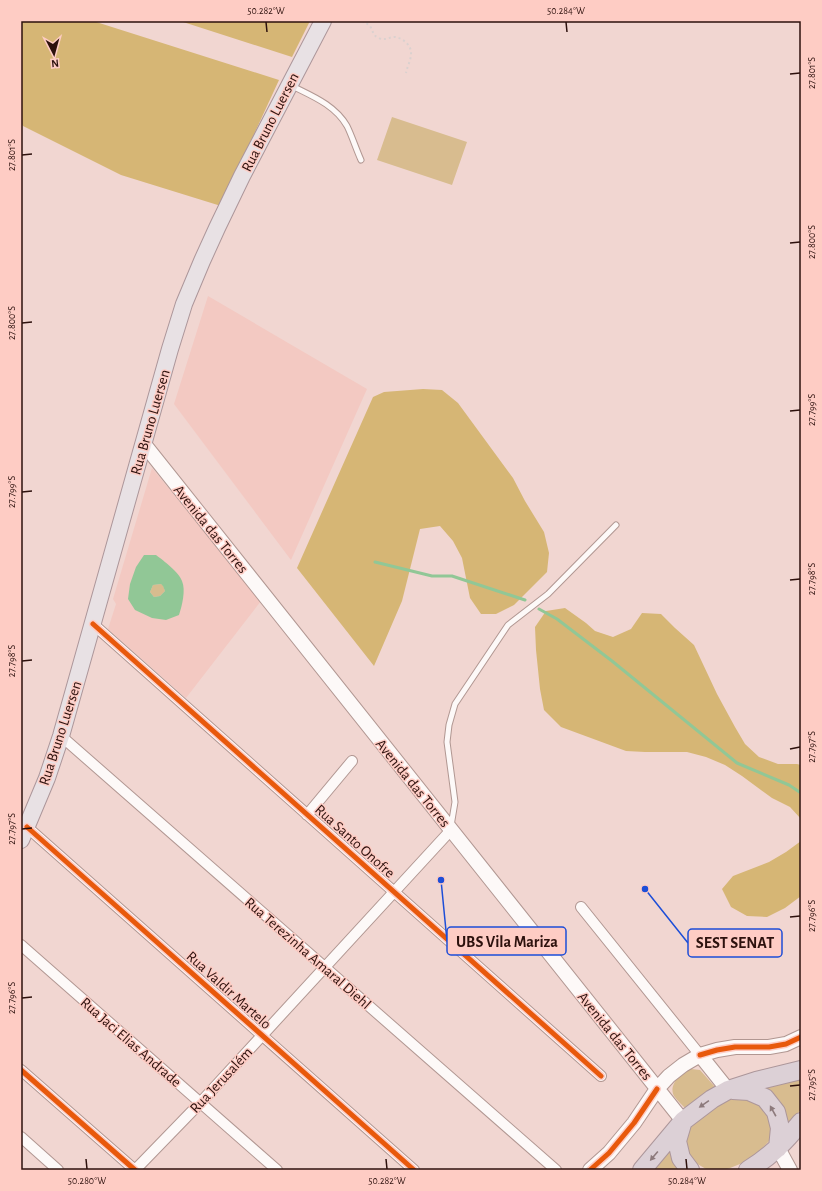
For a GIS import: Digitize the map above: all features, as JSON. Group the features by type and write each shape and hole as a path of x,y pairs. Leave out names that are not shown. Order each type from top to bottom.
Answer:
{"highway":[{"path":"642,1170 682,1121 712,1099 728,1090 756,1081 801,1070"},
{"path":"728,1090 749,1091 765,1098 776,1112 780,1128 778,1148"},
{"path":"682,1121 677,1141 681,1158 690,1170"},
{"path":"748,1170 761,1162 778,1148 801,1122"}],"main road":[{"name":"Rua Bruno Luersen","path":"24,834 47,778 61,736 184,304 202,261 242,176 323,21"},
{"name":"Avenida das Torres","path":"144,444 682,1121"},
{"path":"590,1170 609,1153 634,1123 657,1089 674,1072 684,1065 700,1055 717,1050 735,1047 769,1048 786,1044 801,1037"},
{"path":"700,1055 728,1090"},
{"path":"778,1148 790,1170"}],"street":[{"name":"Rua Santo Onofre","path":"93,624 601,1076"},
{"name":"Rua Terezinha Amaral Diehl","path":"61,736 556,1170"},
{"path":"307,815 352,761"},
{"name":"Rua Jerusalém","path":"135,1170 200,1102 451,830"},
{"name":"Rua Valdir Martelo","path":"24,834 262,1035 414,1170"},
{"path":"581,907 700,1055"},
{"name":"Rua Jaci Elias Andrade","path":"21,945 277,1170"},
{"path":"21,1070 135,1170"},
{"path":"21,1137 58,1170"}],"lane":[{"path":"289,85 328,105 339,115 347,126 360,160"},
{"path":"451,830 455,802 447,742 449,725 455,704 508,626 548,594 616,525"}],"path":[{"path":"362,21 369,25 374,35 378,38 386,40 392,37 406,42 411,54 406,73"}],"shaded area":[{"path":"21,21 93,21 279,80 221,206 121,175 23,126 21,123"},
{"path":"180,21 310,21 292,57"},
{"path":"392,117 467,142 452,185 377,160"},
{"path":"208,296 367,389 291,560 174,404"},
{"path":"423,389 442,390 458,403 513,478 544,532 549,553 547,572 514,605 496,614 481,614 470,598 462,558 453,541 440,526 420,529 402,601 374,666 297,568 373,397 384,392"},
{"path":"152,468 261,601 186,698 108,629 116,604 113,599"},
{"path":"144,555 156,555 178,574 184,589 179,615 166,620 152,618 135,610 128,599 130,584 136,567","holes":["161,584 165,591 160,596 154,597 150,592 153,585"]},
{"path":"153,585 163,585 165,591 160,596 154,597 150,592"},
{"path":"565,608 595,631 613,637 631,629 642,613 661,614 694,645 717,694 745,744 759,757 778,764 801,765 801,819 790,807 772,798 725,765 706,757 687,752 626,751 561,727 544,710 540,689 535,627 546,611"},
{"path":"801,841 801,896 785,908 767,917 747,916 731,907 722,889 733,876 769,862"},
{"path":"691,1069 700,1070 715,1087 685,1108 674,1096 673,1088 676,1080 683,1073"},
{"path":"801,1073 801,1109 785,1130 784,1114 781,1103 774,1095 760,1087"},
{"path":"725,1098 755,1098 772,1119 770,1140 758,1153 740,1164 724,1170 706,1169 694,1162 688,1152 685,1141 693,1121"},
{"path":"673,1140 675,1165 678,1170 649,1170"}],"waterway":[{"path":"375,562 432,576 452,576 525,600"},
{"path":"539,609 557,619 612,661 737,763 789,785 801,793"}],"cycle path":[{"path":"93,624 601,1076"},
{"path":"27,827 414,1170"},
{"path":"700,1055 735,1047 769,1047 786,1044 801,1037"},
{"path":"21,1070 135,1170"},
{"path":"590,1170 609,1153 634,1123 657,1089"}],"place":[{"name":"UBS Vila Mariza","path":"441,880"},
{"name":"SEST SENAT","path":"645,889"}]}
